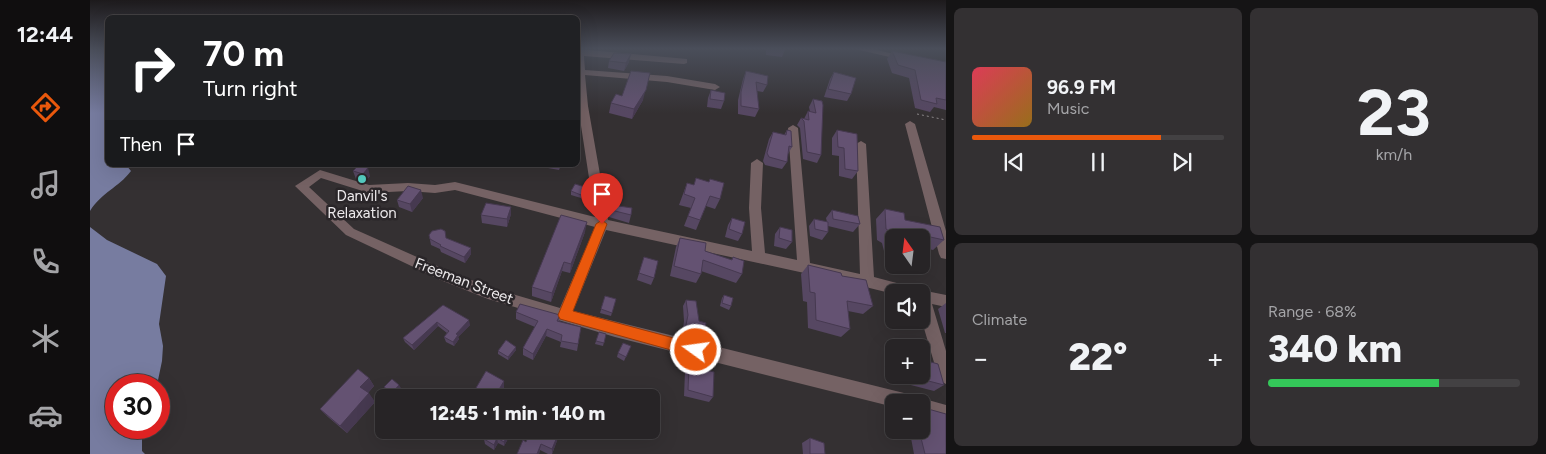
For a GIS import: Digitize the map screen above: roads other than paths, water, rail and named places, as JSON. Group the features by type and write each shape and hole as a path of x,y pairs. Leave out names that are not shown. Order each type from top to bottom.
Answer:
{"street":[{"path":"564,315 602,224 583,106 581,72 667,79 715,87"},
{"path":"914,119 946,254"},
{"path":"793,128 804,267"},
{"path":"861,144 867,283"},
{"path":"757,163 755,208 759,257"},
{"name":"Freeman Street","path":"602,224 455,186 435,189 408,187 369,189 320,174 301,186 350,232 493,295 652,339 885,396"},
{"path":"602,224 804,267 885,287"},
{"path":"930,297 946,300"},
{"path":"929,329 946,376"},
{"path":"930,409 946,413"}],"water":[{"path":"90,70 105,70 105,167 128,167 131,171 100,199 90,211"},
{"path":"90,227 107,240 157,264 166,276 159,324 163,346 159,374 105,374 105,439 142,439 142,451 145,454 90,454"}],"place":[{"name":"Danvil's Relaxation","path":"362,179"}]}
